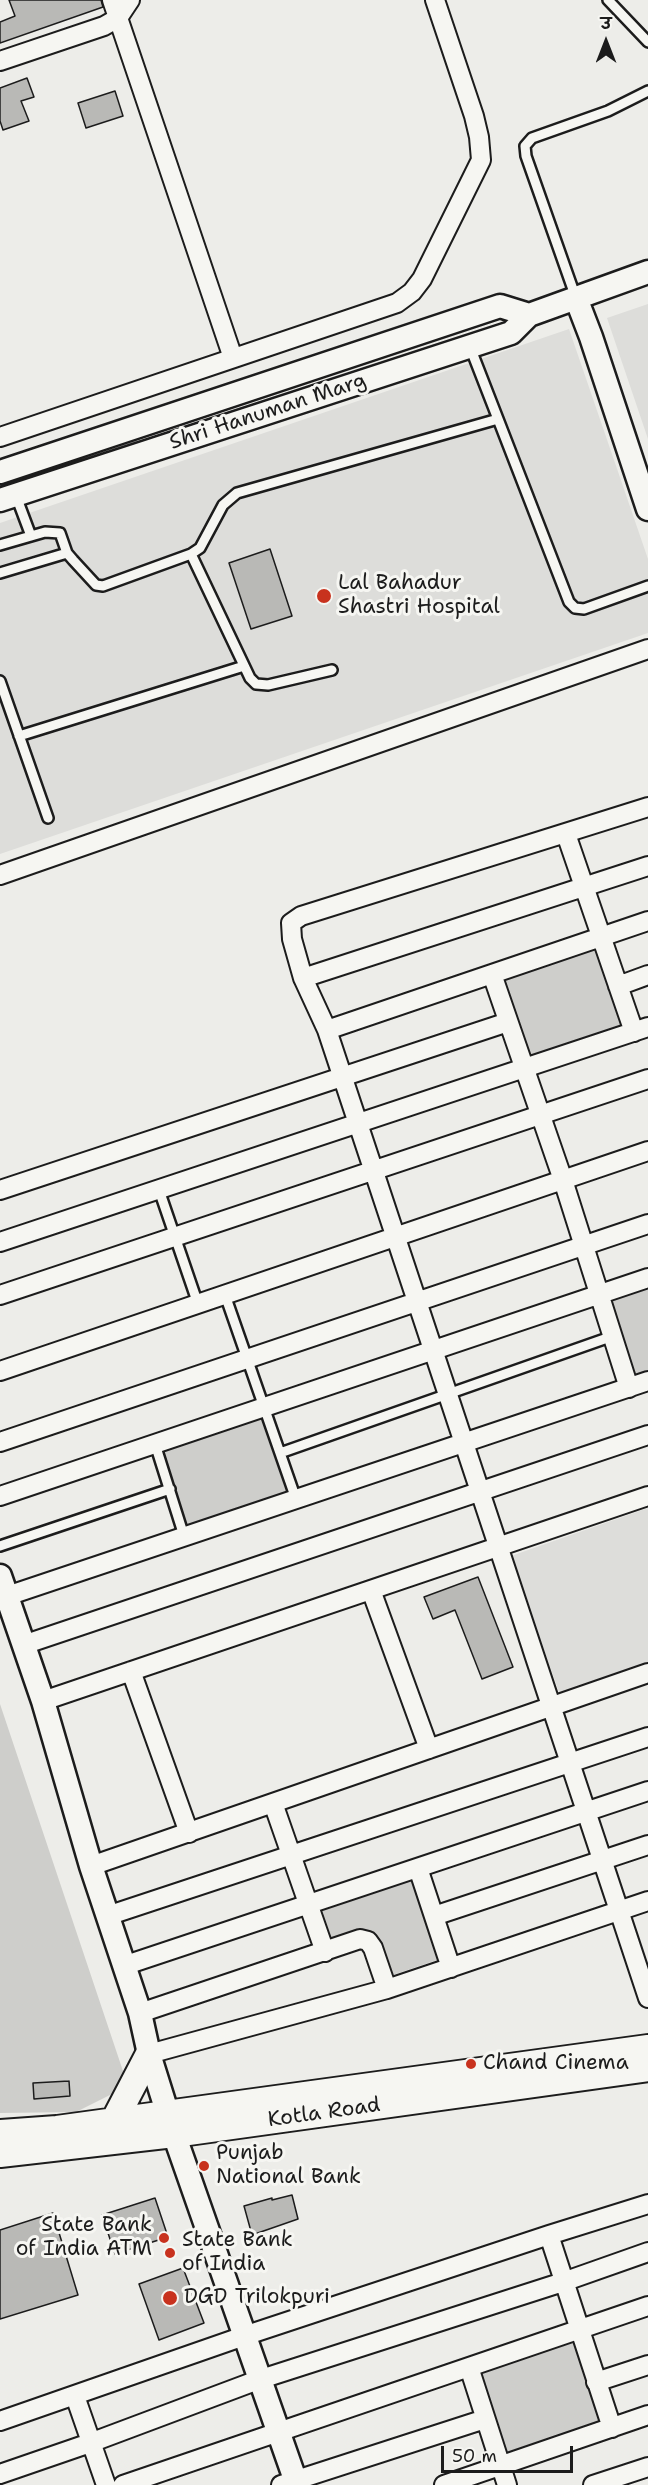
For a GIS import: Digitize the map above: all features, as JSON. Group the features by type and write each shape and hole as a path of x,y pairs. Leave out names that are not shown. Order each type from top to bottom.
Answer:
{"main road":[{"name":"Kotla Road","path":"0,2154 171,2124 648,2048"},
{"path":"114,2121 149,2054"},
{"name":"Kotla Road","path":"0,2133 57,2129 114,2121 171,2124 648,2068"}],"street":[{"path":"112,0 232,358"},
{"path":"0,61 104,26 118,18 130,0"},
{"path":"0,437 397,303 412,291 422,279 481,160 474,116 435,0"},
{"name":"Shri Hanuman Marg","path":"8,497 511,333 530,315 648,272"},
{"path":"576,298 648,509"},
{"name":"Shri Hanuman Marg","path":"0,472 500,306 530,315"},
{"path":"0,875 648,649"},
{"path":"648,807 301,916 291,923 292,939 303,978 327,1030 619,1910 641,1952 648,1998"},
{"path":"0,1242 641,1029 618,986 566,834"},
{"path":"303,978 648,866"},
{"path":"327,1030 648,921"},
{"path":"492,974 563,1180 629,1388"},
{"path":"618,986 648,975"},
{"path":"0,1190 508,1023"},
{"path":"0,1295 648,1079"},
{"path":"0,1371 648,1151"},
{"path":"0,1442 648,1224"},
{"path":"0,1496 648,1278"},
{"path":"485,2419 291,2483 278,2431 258,2380 171,2124 149,2054 140,2013 91,1866 43,1701 3,1586 184,1536 648,1382"},
{"path":"23,1645 648,1435"},
{"path":"43,1701 648,1496"},
{"path":"370,1590 429,1749"},
{"path":"131,1671 189,1833"},
{"path":"91,1866 648,1673"},
{"path":"107,1916 648,1737"},
{"path":"123,1966 648,1791"},
{"path":"273,1803 326,1952"},
{"path":"434,1916 648,1845"},
{"path":"418,1868 451,1968"},
{"path":"149,2054 387,1989 648,1901"},
{"path":"140,2013 360,1940 368,1941 373,1948 387,1989"},
{"path":"0,2421 244,2336 648,2204"},
{"path":"549,2235 612,2428"},
{"path":"0,2474 258,2380 563,2282 648,2252"},
{"path":"123,2485 648,2306"},
{"path":"596,2382 648,2366"},
{"path":"469,2367 507,2485"},
{"path":"75,2396 106,2485"},
{"path":"444,2485 648,2415"},
{"path":"593,2485 648,2467"}],"lane":[{"path":"608,0 648,42"},
{"path":"576,298 526,156 525,146 532,138 608,111 648,91"},
{"path":"470,347 569,602 575,608 584,609 648,586"},
{"path":"0,545 45,532 60,533 67,553 96,585 103,586 191,554 200,548 223,505 237,493 498,419"},
{"path":"8,497 32,536"},
{"path":"0,573 67,553"},
{"path":"191,554 244,666 256,684 267,685 332,670"},
{"path":"18,736 244,666"},
{"path":"0,681 48,818"},
{"path":"159,1190 198,1304"},
{"path":"225,1295 296,1499"},
{"path":"280,1453 613,1336"},
{"path":"155,1444 184,1536"},
{"path":"0,1546 170,1490"}],"shaded area":[{"path":"648,304 648,439 607,318"},
{"name":"Lal Bahadur Shastri Hospital","path":"569,329 648,559 648,633 0,854 0,523"},
{"path":"596,942 627,1030 527,1063 498,976"},
{"path":"648,1282 648,1374 634,1379 607,1296"},
{"path":"258,1411 289,1499 189,1532 160,1445"},
{"path":"648,1508 648,1665 560,1695 511,1556"},
{"path":"0,1704 128,2086 76,2112 0,2113"},
{"path":"415,1875 443,1958 387,1977 372,1933 329,1947 316,1908"},
{"path":"573,2341 604,2428 504,2461 475,2374"}],"building":[{"path":"9,0 101,0 103,7 0,43 0,22 15,16"},
{"path":"27,78 34,97 21,101 29,121 3,130 0,121 0,88"},
{"path":"115,91 123,116 86,128 78,103"},
{"path":"270,549 292,616 251,629 229,563"},
{"path":"478,1577 513,1667 482,1679 455,1610 433,1619 424,1597"},
{"path":"69,2081 70,2096 34,2099 33,2083"},
{"path":"292,2195 298,2219 252,2235 244,2206"},
{"path":"155,2198 168,2237 115,2254 102,2215"},
{"path":"53,2213 78,2295 0,2319 0,2230"},
{"path":"183,2268 204,2323 159,2340 139,2284"}],"place":[{"name":"Lal Bahadur Shastri Hospital","path":"324,596"},
{"name":"Chand Cinema","path":"471,2064"},
{"name":"Punjab National Bank","path":"204,2166"},
{"name":"State Bank of India ATM","path":"164,2238"},
{"name":"State Bank of India","path":"170,2253"},
{"name":"DGD Trilokpuri","path":"170,2298"}]}
